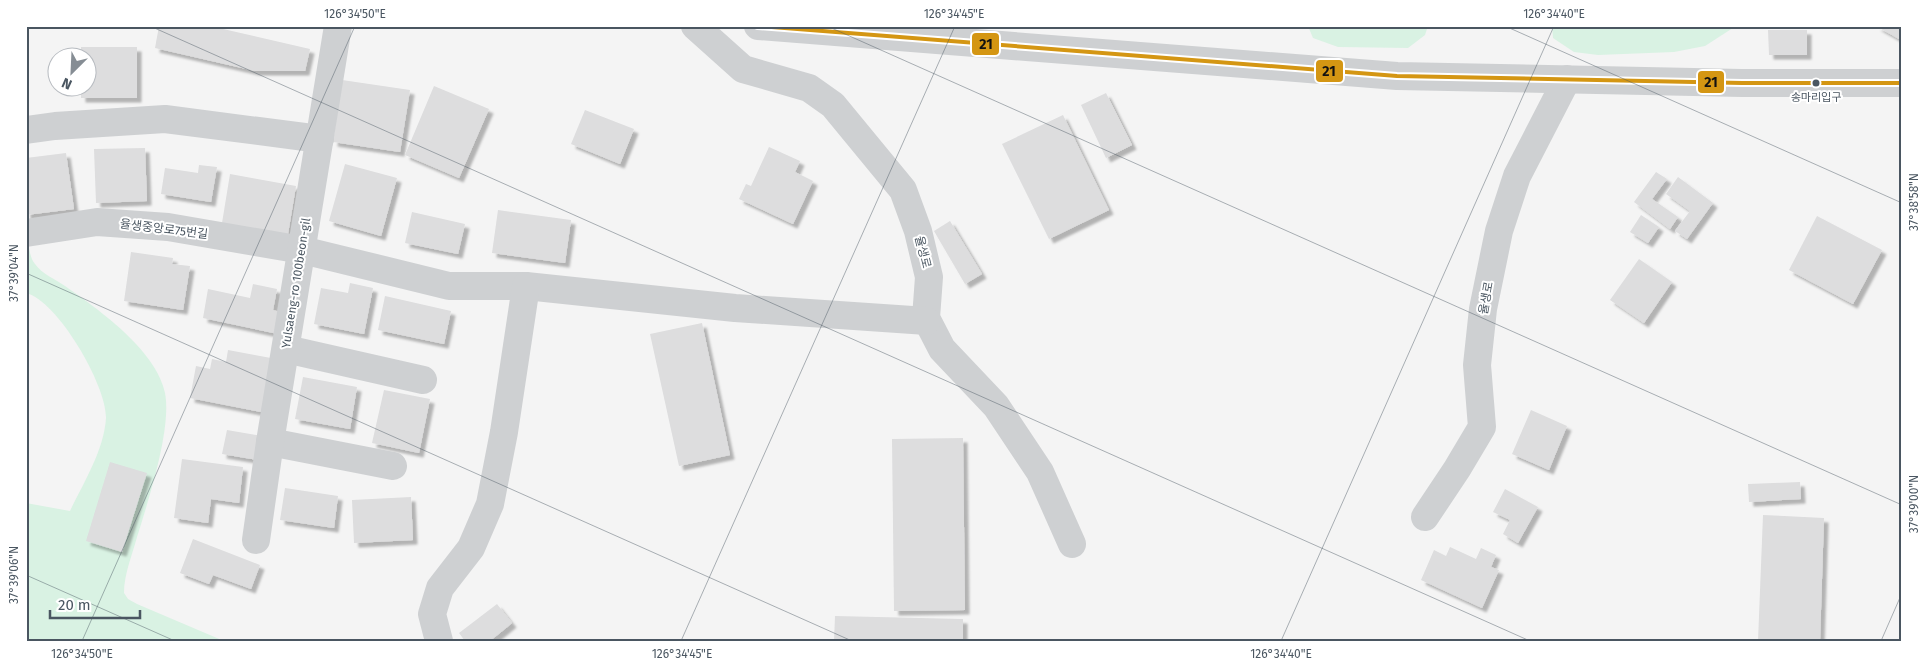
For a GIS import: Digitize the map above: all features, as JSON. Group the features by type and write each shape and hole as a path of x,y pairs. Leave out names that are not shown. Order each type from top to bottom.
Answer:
{"street":[{"name":"Yulsaeng-ro 100beon-gil","path":"256,540 270,442 338,26"},
{"name":"율생로","path":"695,26 743,69 809,88 833,105 903,190 918,231 929,277 926,318 942,349 996,406 1040,472 1072,544"},
{"path":"758,26 1397,76 1742,83 1902,83"},
{"name":"율생로","path":"1425,517 1482,427 1477,365 1483,309 1499,231 1518,176 1567,79"},
{"path":"26,130 55,126 165,119 320,139"},
{"name":"율생중앙로75번길","path":"26,234 97,222 168,227 302,250 449,286 526,286 735,308 928,321"},
{"path":"439,641 432,614 440,588 470,548 490,504 504,432 526,286"},
{"path":"286,349 423,380"},
{"path":"270,442 393,466"}],"green space":[{"path":"1308,26 1428,26 1425,35 1408,48 1338,47 1313,38"},
{"path":"1552,26 1736,26 1705,46 1674,52 1598,55 1574,52 1553,38"},
{"path":"26,240 33,261 38,268 92,306 129,336 141,349 157,373 165,393 165,425 158,465 127,572 124,593 128,599 137,604 224,641 26,641 26,503 70,511 102,442 106,418 104,404 90,366 66,328 39,299 26,293"}],"building":[{"path":"159,26 210,26 310,49 305,71 255,71 155,48"},
{"path":"1876,26 1902,26 1902,34 1899,39"},
{"path":"1768,30 1807,30 1807,55 1769,55"},
{"path":"137,47 137,98 98,98 98,48 81,48"},
{"path":"342,80 410,90 400,152 333,142"},
{"path":"434,86 489,109 459,178 405,155"},
{"path":"1106,93 1132,145 1106,158 1081,105"},
{"path":"585,110 634,129 620,164 571,144"},
{"path":"1063,115 1109,210 1049,239 1002,144"},
{"path":"769,147 800,161 795,172 813,181 793,224 739,199 746,184 751,186"},
{"path":"145,148 147,201 96,203 94,149"},
{"path":"66,153 74,209 26,215 26,158"},
{"path":"345,164 397,178 381,236 329,221"},
{"path":"199,165 217,167 211,202 161,194 165,168 198,173"},
{"path":"1656,172 1667,179 1652,199 1678,217 1670,229 1634,202"},
{"path":"230,174 296,186 288,234 222,223"},
{"path":"1678,177 1713,203 1687,239 1675,231 1690,211 1666,194"},
{"path":"498,210 571,220 565,263 492,253"},
{"path":"412,212 465,224 458,254 405,243"},
{"path":"1641,215 1659,227 1648,243 1630,232"},
{"path":"1817,216 1882,250 1853,304 1789,270"},
{"path":"950,221 982,274 965,284 934,231"},
{"path":"131,252 173,258 172,264 190,266 183,310 124,301"},
{"path":"1639,259 1672,282 1644,323 1610,300"},
{"path":"350,283 373,288 364,334 314,324 321,288 348,293"},
{"path":"253,284 277,289 273,310 283,313 278,334 203,318 208,289 250,298"},
{"path":"385,296 451,311 444,344 378,330"},
{"path":"702,323 730,455 679,466 650,334"},
{"path":"228,350 271,358 261,412 190,398 196,366 210,369 212,359 226,362"},
{"path":"303,377 357,387 350,429 295,419"},
{"path":"384,390 430,399 419,453 372,443"},
{"path":"1531,410 1567,426 1549,470 1512,454"},
{"path":"227,430 262,436 257,460 222,454"},
{"path":"963,438 965,610 894,611 892,439"},
{"path":"182,459 243,467 239,503 211,499 208,523 174,518"},
{"path":"110,462 147,473 122,552 86,541"},
{"path":"1800,482 1801,499 1749,502 1748,484"},
{"path":"285,488 338,496 334,528 280,520"},
{"path":"1505,489 1538,507 1518,543 1503,534 1510,520 1493,512"},
{"path":"411,497 413,540 354,543 352,500"},
{"path":"1763,515 1824,518 1820,641 1758,641"},
{"path":"193,539 260,565 251,589 213,575 209,584 180,573"},
{"path":"1450,547 1476,559 1481,548 1496,555 1491,567 1499,570 1482,608 1421,580 1434,550 1446,556"},
{"path":"497,604 512,623 490,641 465,641 459,633"},
{"path":"835,616 963,619 963,641 834,641"}],"transit line":[{"name":"21","path":"758,26 1397,76 1742,83 1902,83"}],"place":[{"name":"송마리입구","path":"1816,83"}]}
